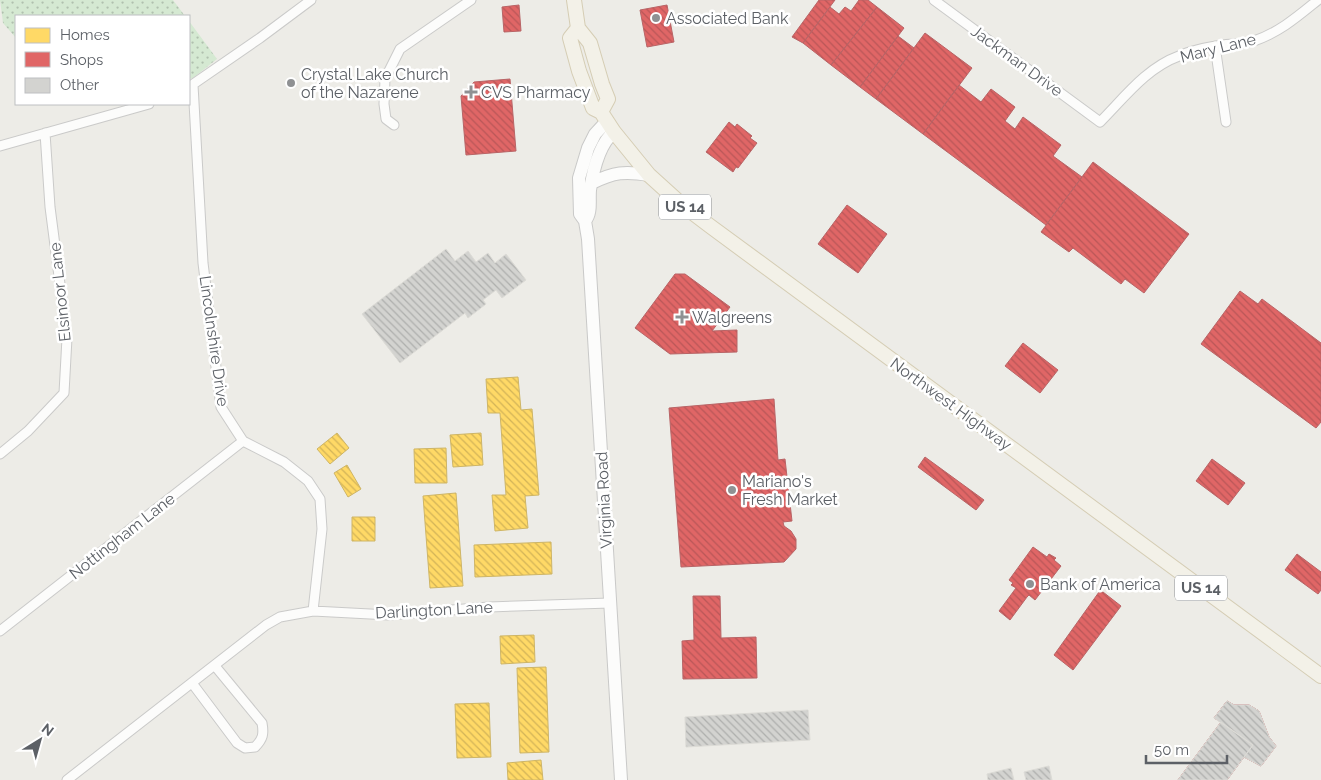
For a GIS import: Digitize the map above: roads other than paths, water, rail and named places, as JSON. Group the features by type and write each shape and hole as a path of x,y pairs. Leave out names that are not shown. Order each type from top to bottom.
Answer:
{"main road":[{"path":"574,0 578,28 590,43 608,99 607,122"},
{"name":"Northwest Highway","path":"607,122 649,175 681,204 1321,676"}],"street":[{"path":"191,86 311,0"},
{"path":"394,125 386,119 384,104 386,79 400,49 471,0"},
{"name":"Jackman Drive","path":"934,0 1100,122"},
{"name":"Mary Lane","path":"1100,122 1134,87 1156,68 1179,56 1215,46 1252,41 1276,31 1285,27 1318,0"},
{"path":"1215,46 1226,122"},
{"name":"Lincolnshire Drive","path":"191,86 203,264 221,407 243,441 284,462 308,481 320,499 322,529 313,611"},
{"path":"0,146 145,105"},
{"name":"Virginia Road","path":"585,221 590,215 592,182 604,143 607,122"},
{"name":"Virginia Road","path":"607,122 595,134 588,148 579,178 580,214 585,221 588,239 621,780"},
{"name":"Elsinoor Lane","path":"0,454 28,431 64,393 67,338 50,207 45,133"},
{"path":"592,182 609,174 621,172 649,175"},
{"name":"Nottingham Lane","path":"0,631 243,441"},
{"name":"Darlington Lane","path":"67,780 266,625 280,617 313,611 389,615 489,607 610,603"},
{"path":"192,684 237,743 245,748 255,747 261,741 264,734 262,723 215,666"}],"place":[{"name":"Associated Bank","path":"656,18"},
{"name":"Crystal Lake Church of the Nazarene","path":"291,83"},
{"name":"CVS Pharmacy","path":"471,92"},
{"name":"Walgreens","path":"682,317"},
{"name":"Mariano's Fresh Market","path":"732,490"},
{"name":"Bank of America","path":"1030,584"}]}
